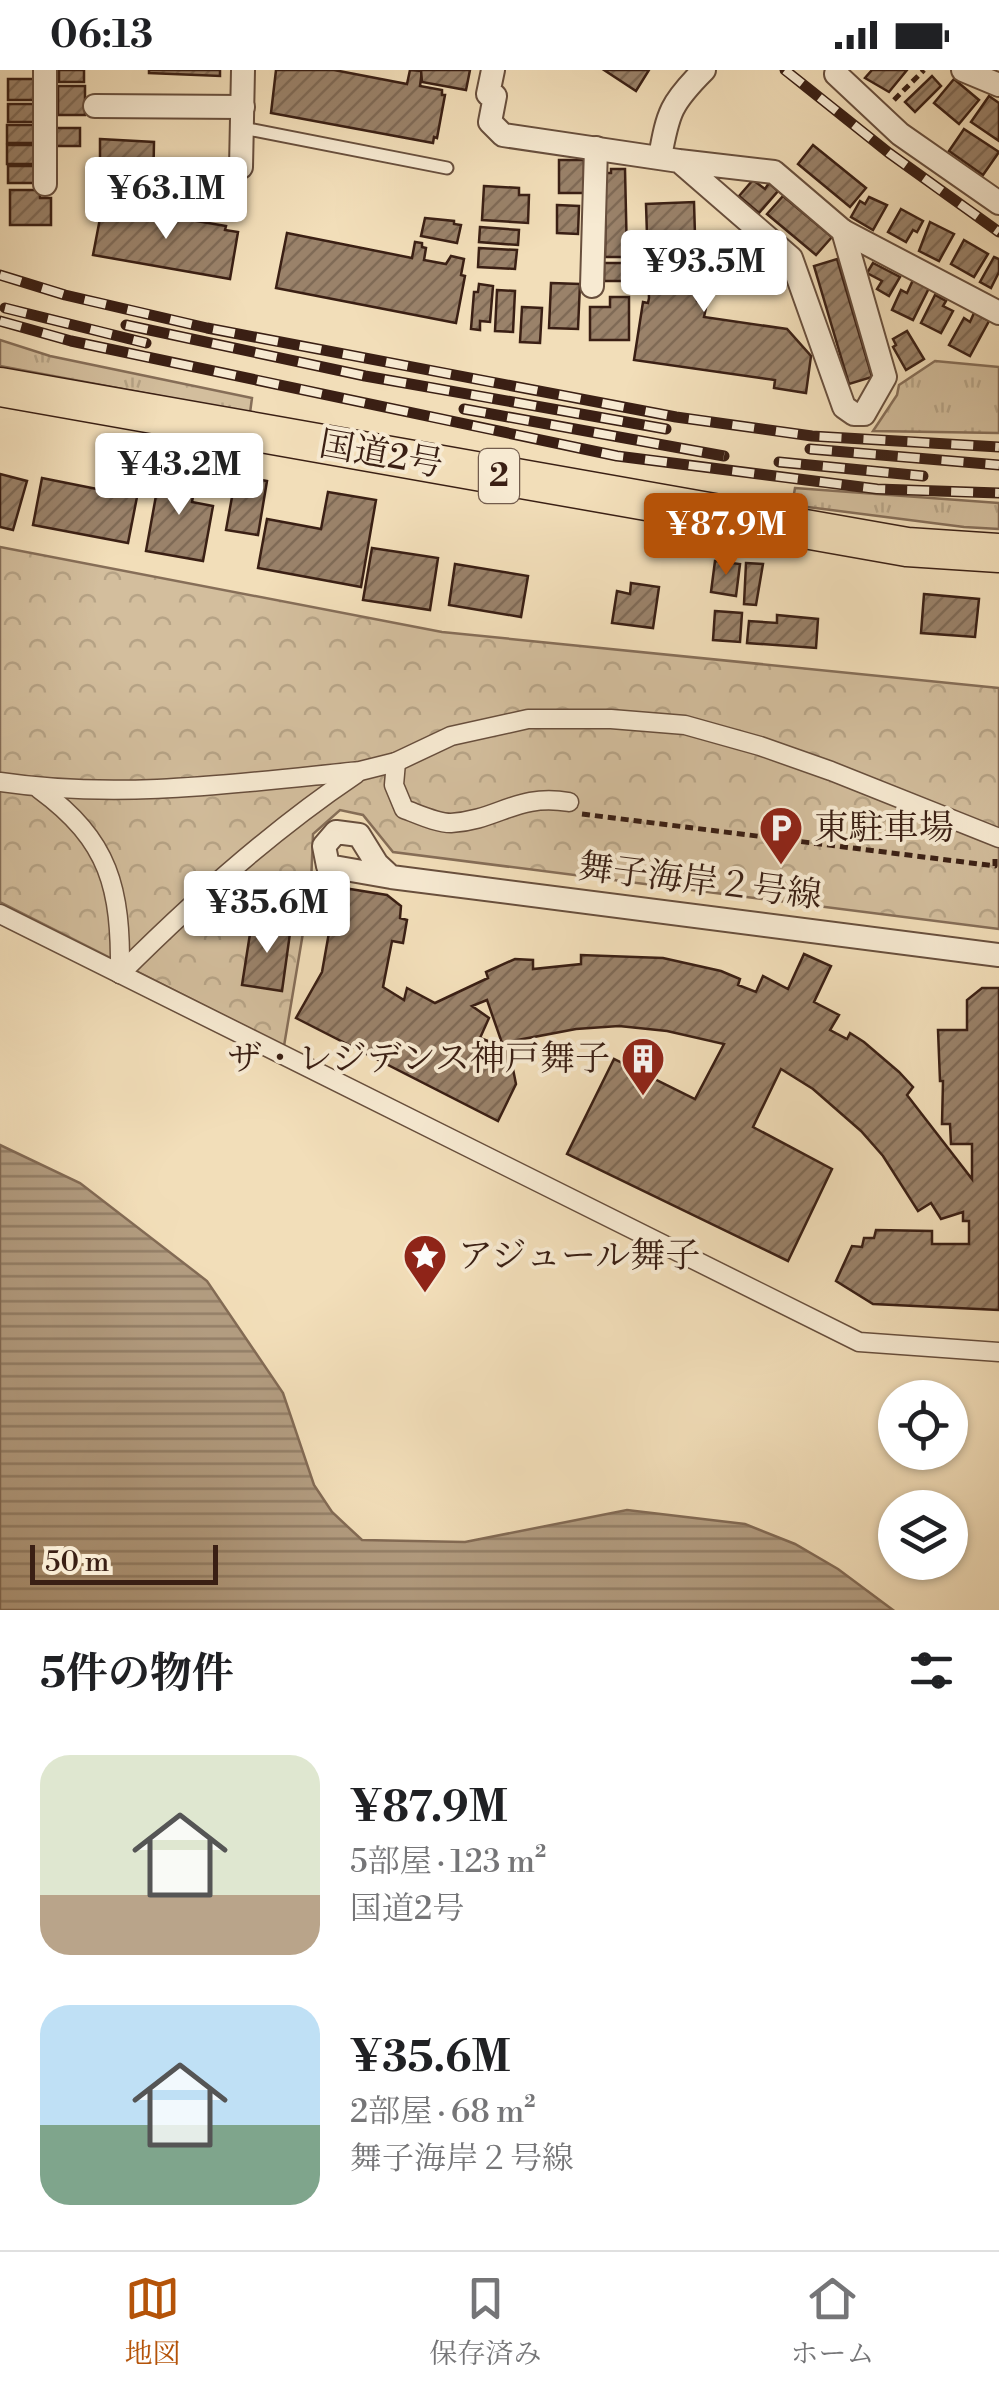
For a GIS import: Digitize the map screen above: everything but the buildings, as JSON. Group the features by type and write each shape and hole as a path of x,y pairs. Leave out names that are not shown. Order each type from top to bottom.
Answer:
{"highway":[{"name":"国道2号","path":"0,387 907,548 999,553"}],"street":[{"path":"45,184 46,70"},
{"path":"241,167 243,70"},
{"path":"493,70 488,94 495,96 490,122 503,135 774,172 843,231 999,312"},
{"path":"704,70 679,95 667,116 669,159 791,258 844,408 864,414 885,377 843,231"},
{"path":"963,70 999,84"},
{"path":"836,71 878,115 999,203"},
{"path":"95,106 243,118"},
{"path":"592,286 596,148"},
{"path":"0,782 116,792 360,772 396,762 451,736 528,720 611,720 685,725 813,765 997,837"},
{"path":"396,762 394,785 404,809 446,824 488,817 524,800 550,798 570,802"},
{"path":"120,974 286,826 360,772"},
{"path":"37,788 68,810 88,832 102,860 114,889 120,919 120,974"},
{"name":"舞子海岸２号線","path":"392,878 999,955"},
{"path":"0,914 860,1342 999,1352"}],"lane":[{"path":"243,118 447,168"}],"path":[{"path":"878,115 924,70"},
{"path":"570,802 579,814 995,866 997,837"}],"green space":[{"path":"0,340 50,356 252,398 250,413 0,366"},
{"path":"935,361 999,367 999,433 873,431 897,395 899,385"},
{"path":"795,488 999,503 999,529 792,505"},
{"path":"0,547 442,632 999,688 999,929 393,852 363,815 340,810 313,834 311,885 284,1046 0,902"}],"shaded area":[{"path":"0,1145 80,1183 207,1281 283,1393 314,1485 332,1512 362,1540 465,1542 627,1510 745,1524 795,1544 838,1569 893,1610 0,1610"}],"railway":[{"path":"785,70 889,153 999,232"},
{"path":"0,275 65,295 207,328 676,417 812,436 999,447"},
{"path":"5,308 146,343"},
{"path":"0,321 71,341 617,456 877,489 999,493"},
{"path":"126,325 365,376 666,429"},
{"path":"464,409 724,456"},
{"path":"810,449 999,465"},
{"path":"779,462 923,476"}],"place":[{"name":"東駐車場","path":"781,866"},
{"name":"ザ・レジデンス神戸舞子","path":"643,1097"},
{"name":"アジュール舞子","path":"425,1294"}]}
